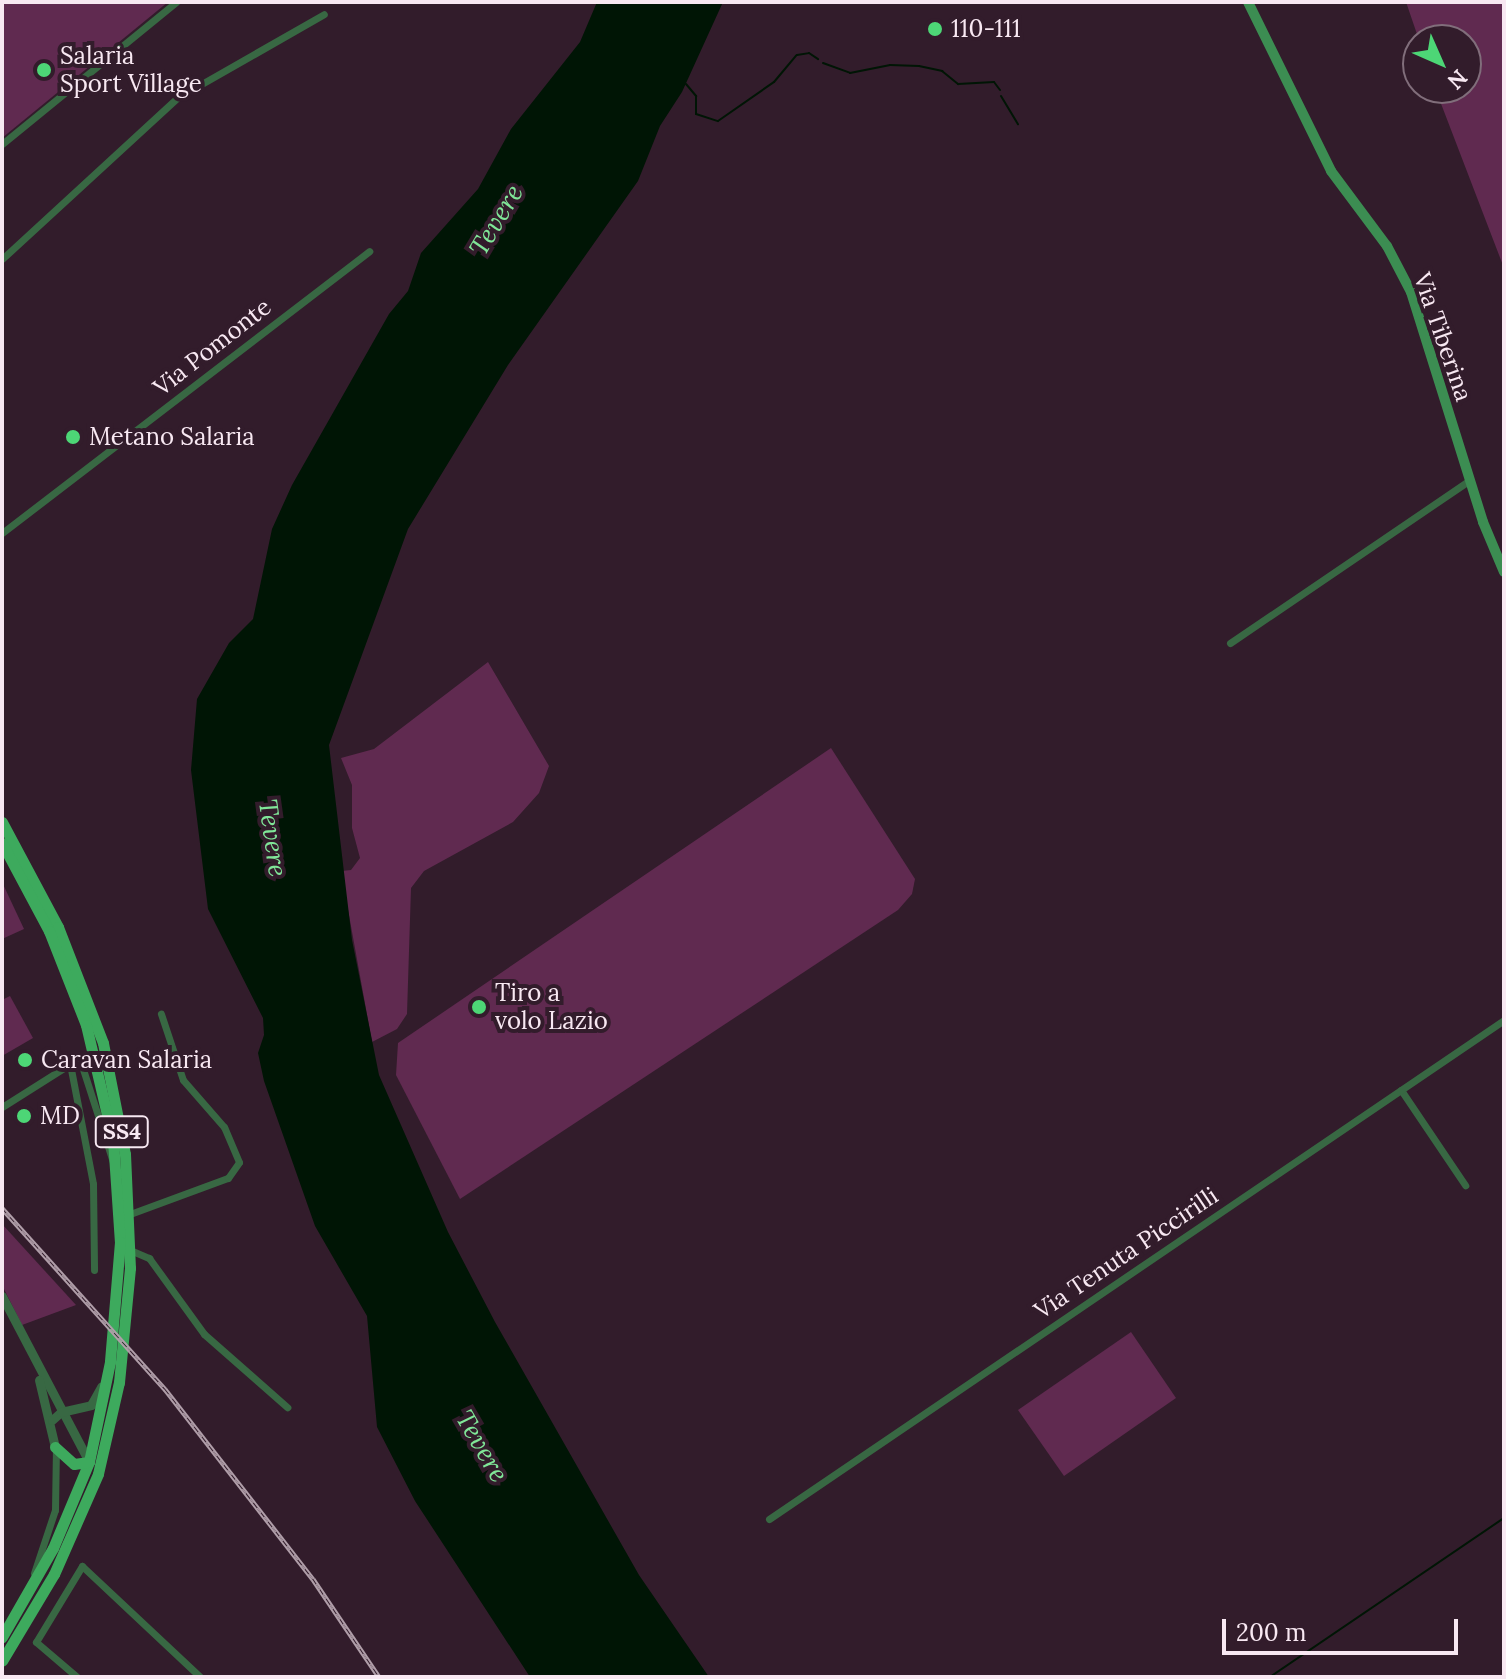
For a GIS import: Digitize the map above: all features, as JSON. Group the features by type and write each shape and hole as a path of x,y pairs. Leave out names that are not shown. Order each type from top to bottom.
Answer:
{"main road":[{"name":"Via Tiberina","path":"1248,2 1331,171 1387,246 1411,292 1470,480 1504,572"},
{"name":"SS4","path":"2,822 58,927 95,1018 120,1118 130,1214 119,1382 95,1463 2,1661"},
{"name":"SS4","path":"2,843 49,931 86,1025 116,1167 120,1264 95,1463"},
{"path":"55,1447 74,1464 95,1463"},
{"name":"SS4","path":"2,1637 34,1598"}],"street":[{"path":"2,144 176,2"},
{"path":"2,259 184,92 324,14"},
{"name":"Via Pomonte","path":"2,533 369,251"},
{"path":"1230,643 1470,480"},
{"path":"130,1214 228,1178 239,1162 224,1127 183,1080 161,1014"},
{"name":"Via Tenuta Piccirilli","path":"769,1519 1504,1020"},
{"path":"2,1107 70,1064 79,1062 86,1069 108,1154 116,1167"},
{"path":"70,1064 94,1192 94,1270"},
{"path":"1401,1090 1465,1185"},
{"path":"130,1250 149,1258 204,1334 287,1407"},
{"path":"2,1296 61,1412 95,1463"},
{"path":"52,1420 61,1412 93,1403 110,1362"},
{"path":"35,1365 52,1420 55,1510 34,1598 55,1610"},
{"path":"77,1677 36,1642 82,1566 200,1677"}],"shaded area":[{"name":"Salaria Sport Village","path":"2,2 168,2 2,138"},
{"path":"1406,2 1504,2 1504,268 1441,104 1482,104 1482,24 1414,24"},
{"path":"488,662 549,766 539,793 513,822 424,871 411,888 407,1014 397,1029 372,1042 341,871 351,870 360,858 352,828 352,785 341,758 374,749"},
{"path":"831,748 915,879 912,894 898,910 460,1199 396,1075 398,1043"},
{"path":"2,882 24,929 2,939"},
{"path":"10,996 33,1038 2,1056 2,1000"},
{"path":"2,1224 76,1305 22,1325 2,1285"},
{"path":"1131,1332 1176,1398 1064,1476 1018,1410"}],"water":[{"name":"Tevere","path":"597,2 723,2 682,92 660,126 638,181 508,365 408,529 329,745 352,940 379,1075 448,1232 495,1322 639,1575 709,1677 530,1677 415,1501 377,1427 367,1316 315,1226 264,1081 258,1053 264,1035 263,1018 208,909 191,770 197,699 229,643 253,619 272,529 292,485 389,314 408,291 421,253 478,189 511,129 580,42"}],"waterway":[{"path":"686,84 696,96 696,114 718,121 774,82 797,55 809,53 818,59"},
{"path":"823,63 850,73 890,65 919,66 942,71 958,84 994,82 1000,90"},
{"path":"1001,96 1018,124"},
{"path":"1270,1677 1504,1518"}],"railway":[{"path":"2,1208 165,1389 313,1579 379,1677"}],"place":[{"name":"110-111","path":"935,29"},
{"name":"Salaria Sport Village","path":"44,70"},
{"name":"Metano Salaria","path":"73,437"},
{"name":"Tiro a volo Lazio","path":"479,1007"},
{"name":"Caravan Salaria","path":"25,1060"},
{"name":"MD","path":"24,1116"}]}
